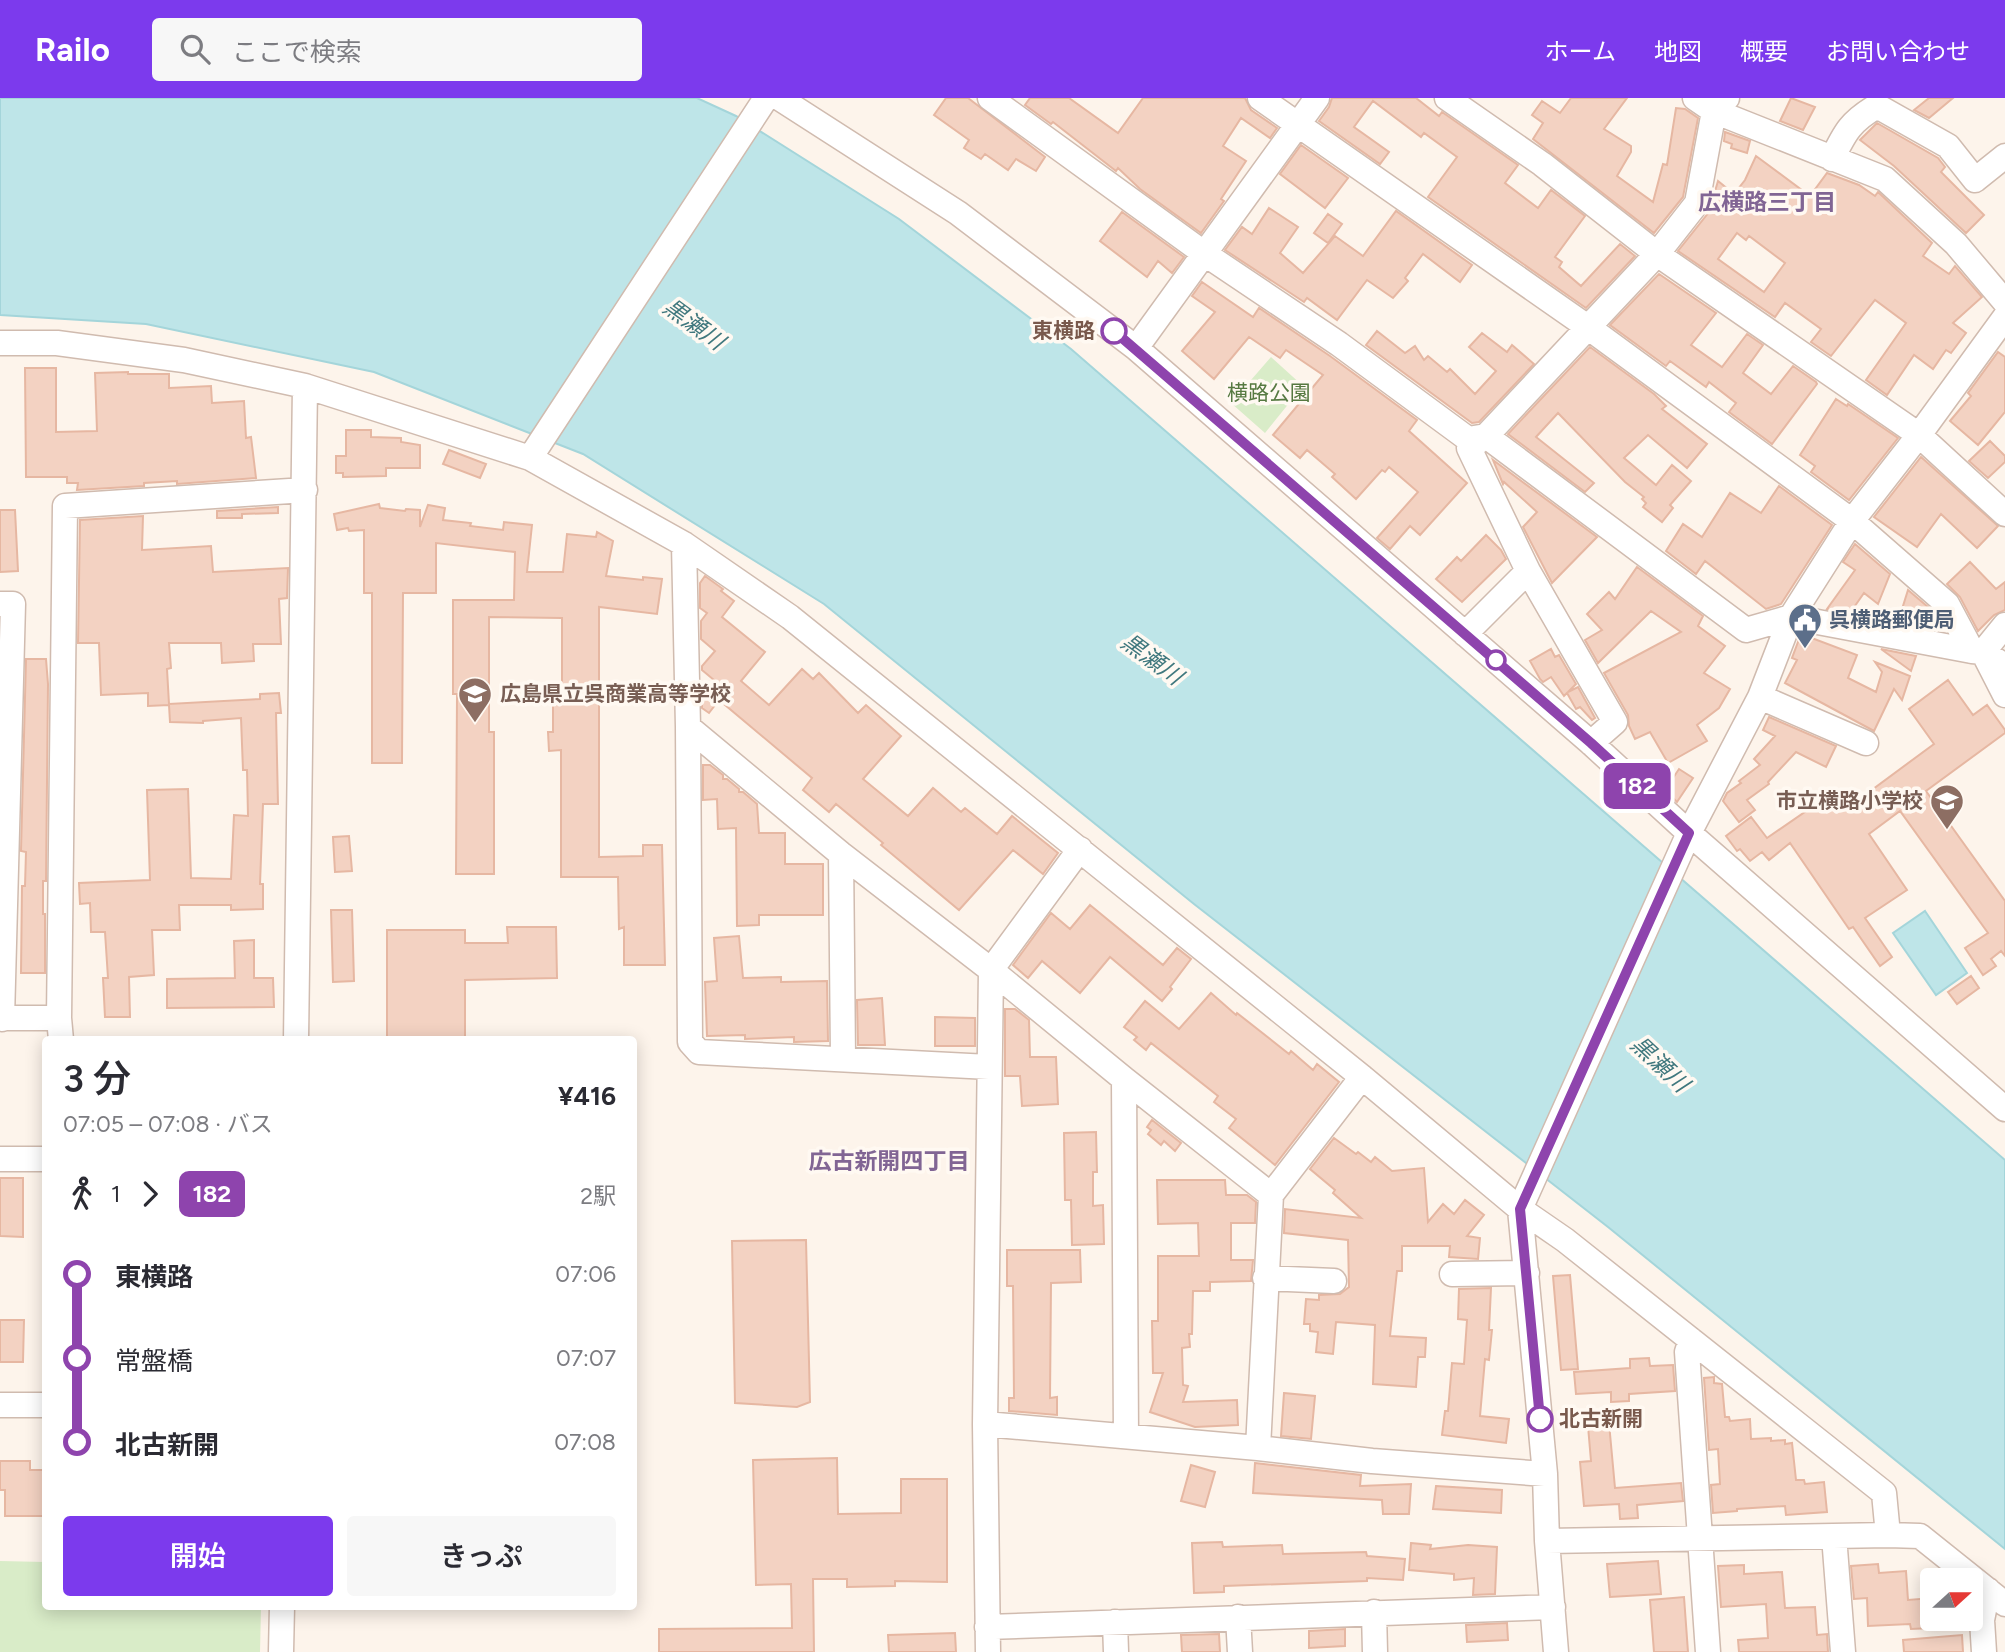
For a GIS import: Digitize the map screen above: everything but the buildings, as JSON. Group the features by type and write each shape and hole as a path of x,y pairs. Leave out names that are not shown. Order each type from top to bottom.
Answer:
{"street":[{"path":"1260,98 1589,328 1852,521 1947,604 2005,695"},
{"path":"1136,348 1317,98"},
{"path":"1447,98 1542,164 1657,254 1919,435 2005,514"},
{"path":"1001,101 1205,254 1339,344 1468,439 1486,436 1746,630 1791,617 1978,651 2005,666"},
{"path":"534,452 768,102 958,213 1136,348 1591,743 1686,842 2005,1109"},
{"path":"1591,743 1615,722 1528,571 1469,448 1486,436 1589,328 1657,254 1697,203 1712,102 1832,159 1885,179 1956,244 2005,302"},
{"path":"1832,159 1847,129 1876,102 1948,146 1975,180 2005,156"},
{"path":"1556,1652 1523,1202 1686,842 1760,697 1791,617 1852,521 2005,317"},
{"path":"0,343 57,343 184,360 305,386 534,452 684,544 790,617 1884,1493 1888,1535"},
{"path":"296,1036 305,386"},
{"path":"0,604 13,604 1,1018 60,1029 65,506 305,490"},
{"path":"684,544 690,1042 699,1052 989,1067"},
{"path":"1465,634 1528,571"},
{"path":"1978,651 2005,625"},
{"path":"1760,697 1866,743"},
{"path":"688,727 841,854 991,970 1271,1195"},
{"path":"988,1652 985,1424 991,970 1080,849"},
{"path":"841,854 843,1058"},
{"path":"1258,1448 1271,1195 1362,1077"},
{"path":"1124,1079 1126,1436"},
{"path":"0,1159 42,1158"},
{"path":"1452,1274 1527,1273"},
{"path":"1265,1278 1334,1281"},
{"path":"1691,1340 1687,1352 1708,1652"},
{"path":"0,1405 42,1405"},
{"path":"985,1424 1372,1461 1545,1474"},
{"path":"1834,1536 1843,1652"},
{"path":"1547,1541 1920,1536 1996,1597 1982,1620 1984,1652"},
{"path":"987,1627 1553,1607"},
{"path":"281,1652 282,1610"},
{"path":"1374,1612 1375,1652"},
{"path":"1238,1617 1240,1652"},
{"path":"1115,1622 1116,1652"}],"green space":[{"name":"横路公園","path":"1271,357 1303,386 1265,433 1231,403"},
{"path":"0,1561 42,1562 42,1610 261,1610 260,1652 0,1652"}],"water":[{"name":"黒瀬川","path":"0,98 697,98 736,116 899,219 1071,349 2005,1160 2005,1549 1608,1227 1194,904 824,604 583,454 374,372 146,324 0,315"},
{"path":"1925,911 1967,973 1936,995 1893,933"}],"bus line":[{"name":"182","path":"1114,331 1591,743 1689,833 1520,1209 1540,1419"}],"place":[{"name":"東横路","path":"1114,331"},
{"name":"呉横路郵便局","path":"1805,650"},
{"name":"広島県立呉商業高等学校","path":"475,724"},
{"name":"市立横路小学校","path":"1947,831"},
{"name":"北古新開","path":"1540,1419"}],"district":[{"name":"広横路三丁目","path":"1767,202"},
{"name":"広古新開四丁目","path":"889,1161"}]}
